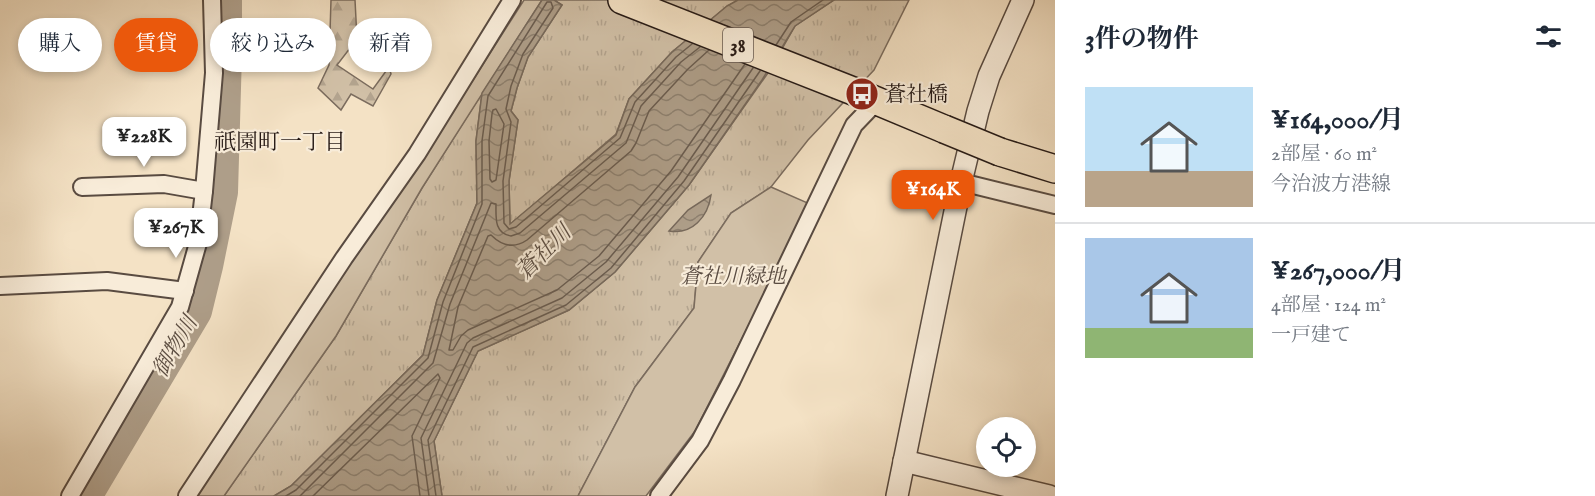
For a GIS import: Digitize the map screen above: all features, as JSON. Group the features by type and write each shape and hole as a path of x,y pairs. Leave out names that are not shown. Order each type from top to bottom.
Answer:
{"main road":[{"name":"38","path":"622,0 1000,152 1055,169"}],"street":[{"path":"70,496 180,307 185,291 198,243 204,191 214,73 212,0"},
{"path":"187,496 344,258 417,154 512,0"},
{"path":"897,496 961,182 989,76 1023,0"},
{"path":"663,495 700,441 732,380 854,125 865,96"},
{"path":"961,182 1055,205"},
{"path":"82,187 164,184 204,191"},
{"path":"0,286 107,281 185,291"},
{"path":"904,461 1050,496"}],"green space":[{"path":"331,0 355,0 356,18 348,18 348,51 337,65 373,89 385,72 390,72 373,106 351,94 341,110 318,88 326,72 336,72 336,18 330,18"},
{"path":"524,0 542,0 422,188 336,336 224,496 196,496 311,321 431,146"},
{"path":"554,0 607,0 693,35 672,52 629,99 616,134 510,225 509,181 518,120 511,111 528,57 562,5"},
{"path":"616,0 738,0 727,6 702,27"},
{"path":"834,0 909,0 874,70 808,140 771,187 731,213 698,262 694,308 635,387 578,496 442,496 434,441 478,351 569,310 615,272 689,185 770,70 795,26"},
{"path":"482,93 476,141 477,203 437,300 423,355 291,486 274,496 224,496 336,336 422,188"},
{"name":"蒼社川緑地","path":"771,187 810,204 695,431 646,496 578,496 635,387 694,308 698,262 731,213"}],"water":[{"name":"蒼社川","path":"542,0 554,0 562,5 528,57 511,111 518,120 509,181 510,224 616,135 629,99 672,52 727,6 738,0 834,0 795,26 762,80 689,185 615,272 569,310 478,351 434,441 442,496 274,496 291,486 423,355 437,300 477,203 476,141 482,93"},
{"path":"711,195 698,223 685,230 669,231 688,210"}],"waterway":[{"name":"御物川","path":"85,496 195,311 221,192 225,0"}],"place":[{"name":"蒼社橋","path":"862,94"}],"district":[{"name":"祇園町一丁目","path":"280,141"}]}
